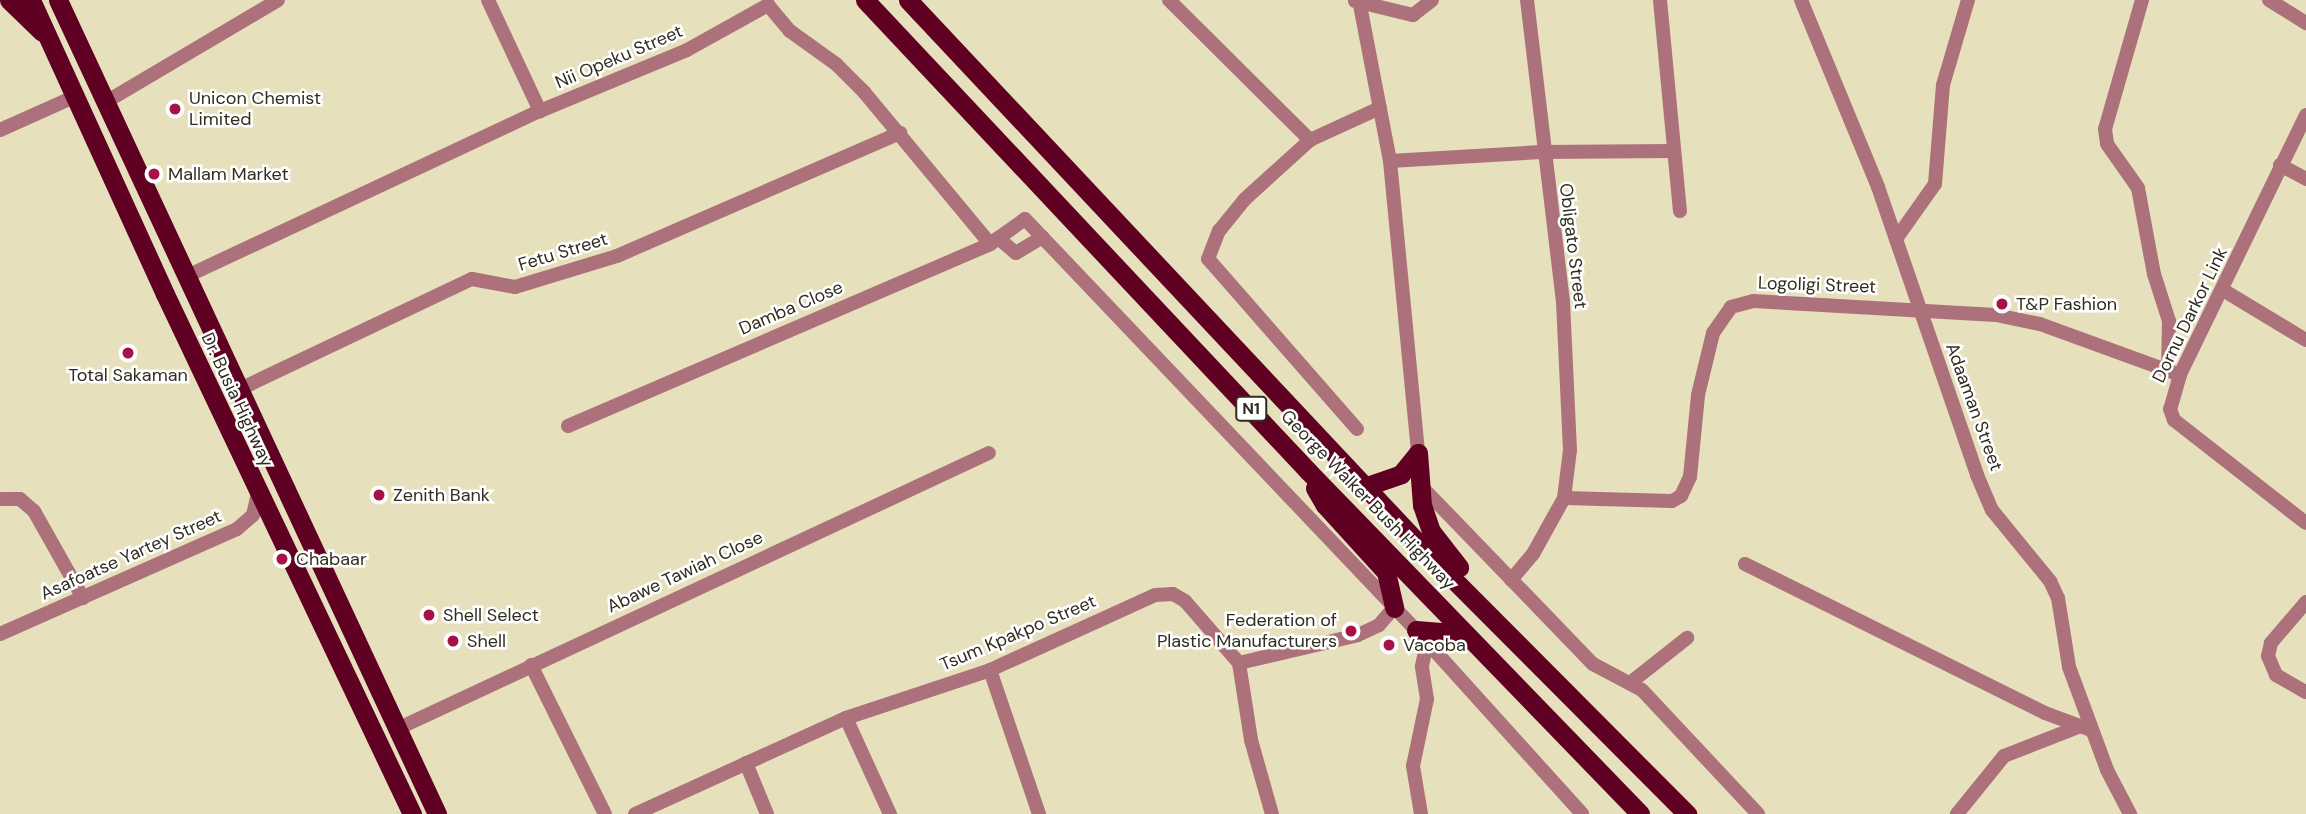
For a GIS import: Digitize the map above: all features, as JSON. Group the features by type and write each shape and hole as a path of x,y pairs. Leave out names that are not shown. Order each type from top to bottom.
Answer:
{"highway":[{"path":"9,0 46,35"},
{"name":"Dr. Busia Highway","path":"31,0 258,494 412,814"},
{"name":"Dr. Busia Highway","path":"58,0 437,814"},
{"name":"George Walker Bush Highway","path":"865,0 1308,471 1629,807 1640,814"},
{"name":"George Walker Bush Highway","path":"910,2 1175,288 1687,814"},
{"path":"1367,486 1401,474 1418,453"},
{"path":"1418,453 1420,485 1431,531 1444,551 1557,670 1579,706"},
{"path":"1308,471 1325,505 1386,572 1394,608"},
{"path":"1422,637 1466,634"}],"street":[{"path":"104,103 278,0"},
{"path":"488,0 540,111"},
{"path":"1168,0 1310,140"},
{"path":"1418,453 1390,161 1357,2 1413,15 1432,0"},
{"name":"Obligato Street","path":"1527,0 1541,152 1563,302 1570,450 1564,498"},
{"path":"1660,0 1680,211"},
{"name":"Adaaman Street","path":"1801,0 1896,239 1917,308 1992,510 2050,581 2058,598 2069,667 2086,728 2130,814"},
{"path":"1896,239 1935,184 1943,85 1968,0"},
{"path":"2142,0 2105,129 2107,144 2138,188 2154,274 2169,321 2174,373"},
{"path":"2269,0 2306,23"},
{"name":"Nii Opeku Street","path":"186,277 540,111 687,50 768,5 790,31 836,64 994,241"},
{"path":"0,130 76,96"},
{"path":"1357,429 1208,258 1219,231 1245,199 1310,140 1380,108"},
{"name":"Dornu Darkor Link","path":"2306,114 2223,290 2174,373 2170,409 2174,420 2306,523"},
{"name":"Fetu Street","path":"240,389 472,279 515,287 617,256 900,134"},
{"path":"1390,161 1541,152 1673,151"},
{"path":"2280,165 2306,179"},
{"name":"Damba Close","path":"568,426 994,241 1025,219 1043,237"},
{"path":"994,241 1016,253 1043,237 1422,637 1582,814"},
{"path":"2223,290 2306,340"},
{"name":"Logoligi Street","path":"1564,498 1672,501 1681,496 1690,477 1698,396 1713,333 1731,307 1753,301 1917,308 2040,324 2174,373"},
{"name":"Abawe Tawiah Close","path":"397,729 989,453"},
{"path":"1420,485 1593,664 1642,690 1758,814"},
{"name":"Asafoatse Yartey Street","path":"0,634 237,529 253,515 258,494"},
{"path":"1511,580 1533,554 1564,498"},
{"path":"0,499 20,499 34,511 83,598"},
{"path":"1745,564 2045,713 2086,728"},
{"name":"Tsum Kpakpo Street","path":"635,814 846,718 990,670 1155,595 1173,594 1185,601 1239,663"},
{"path":"2306,602 2271,643 2268,656 2276,675 2306,692"},
{"path":"1272,814 1251,740 1239,663 1358,635 1379,625 1394,608"},
{"path":"1420,814 1413,766 1427,699 1422,666 1422,637"},
{"path":"1630,683 1687,638"},
{"path":"531,665 605,814"},
{"path":"990,670 1039,814"},
{"path":"846,718 890,814"},
{"path":"1957,814 2004,756 2086,728"},
{"path":"746,763 766,814"}],"place":[{"name":"Unicon Chemist Limited","path":"175,109"},
{"name":"Mallam Market","path":"154,174"},
{"name":"T&P Fashion","path":"2002,304"},
{"name":"Total Sakaman","path":"128,353"},
{"name":"Zenith Bank","path":"379,495"},
{"name":"Chabaar","path":"282,559"},
{"name":"Shell Select","path":"429,615"},
{"name":"Federation of Plastic Manufacturers","path":"1351,631"},
{"name":"Shell","path":"453,641"},
{"name":"Vacoba","path":"1389,645"}]}
